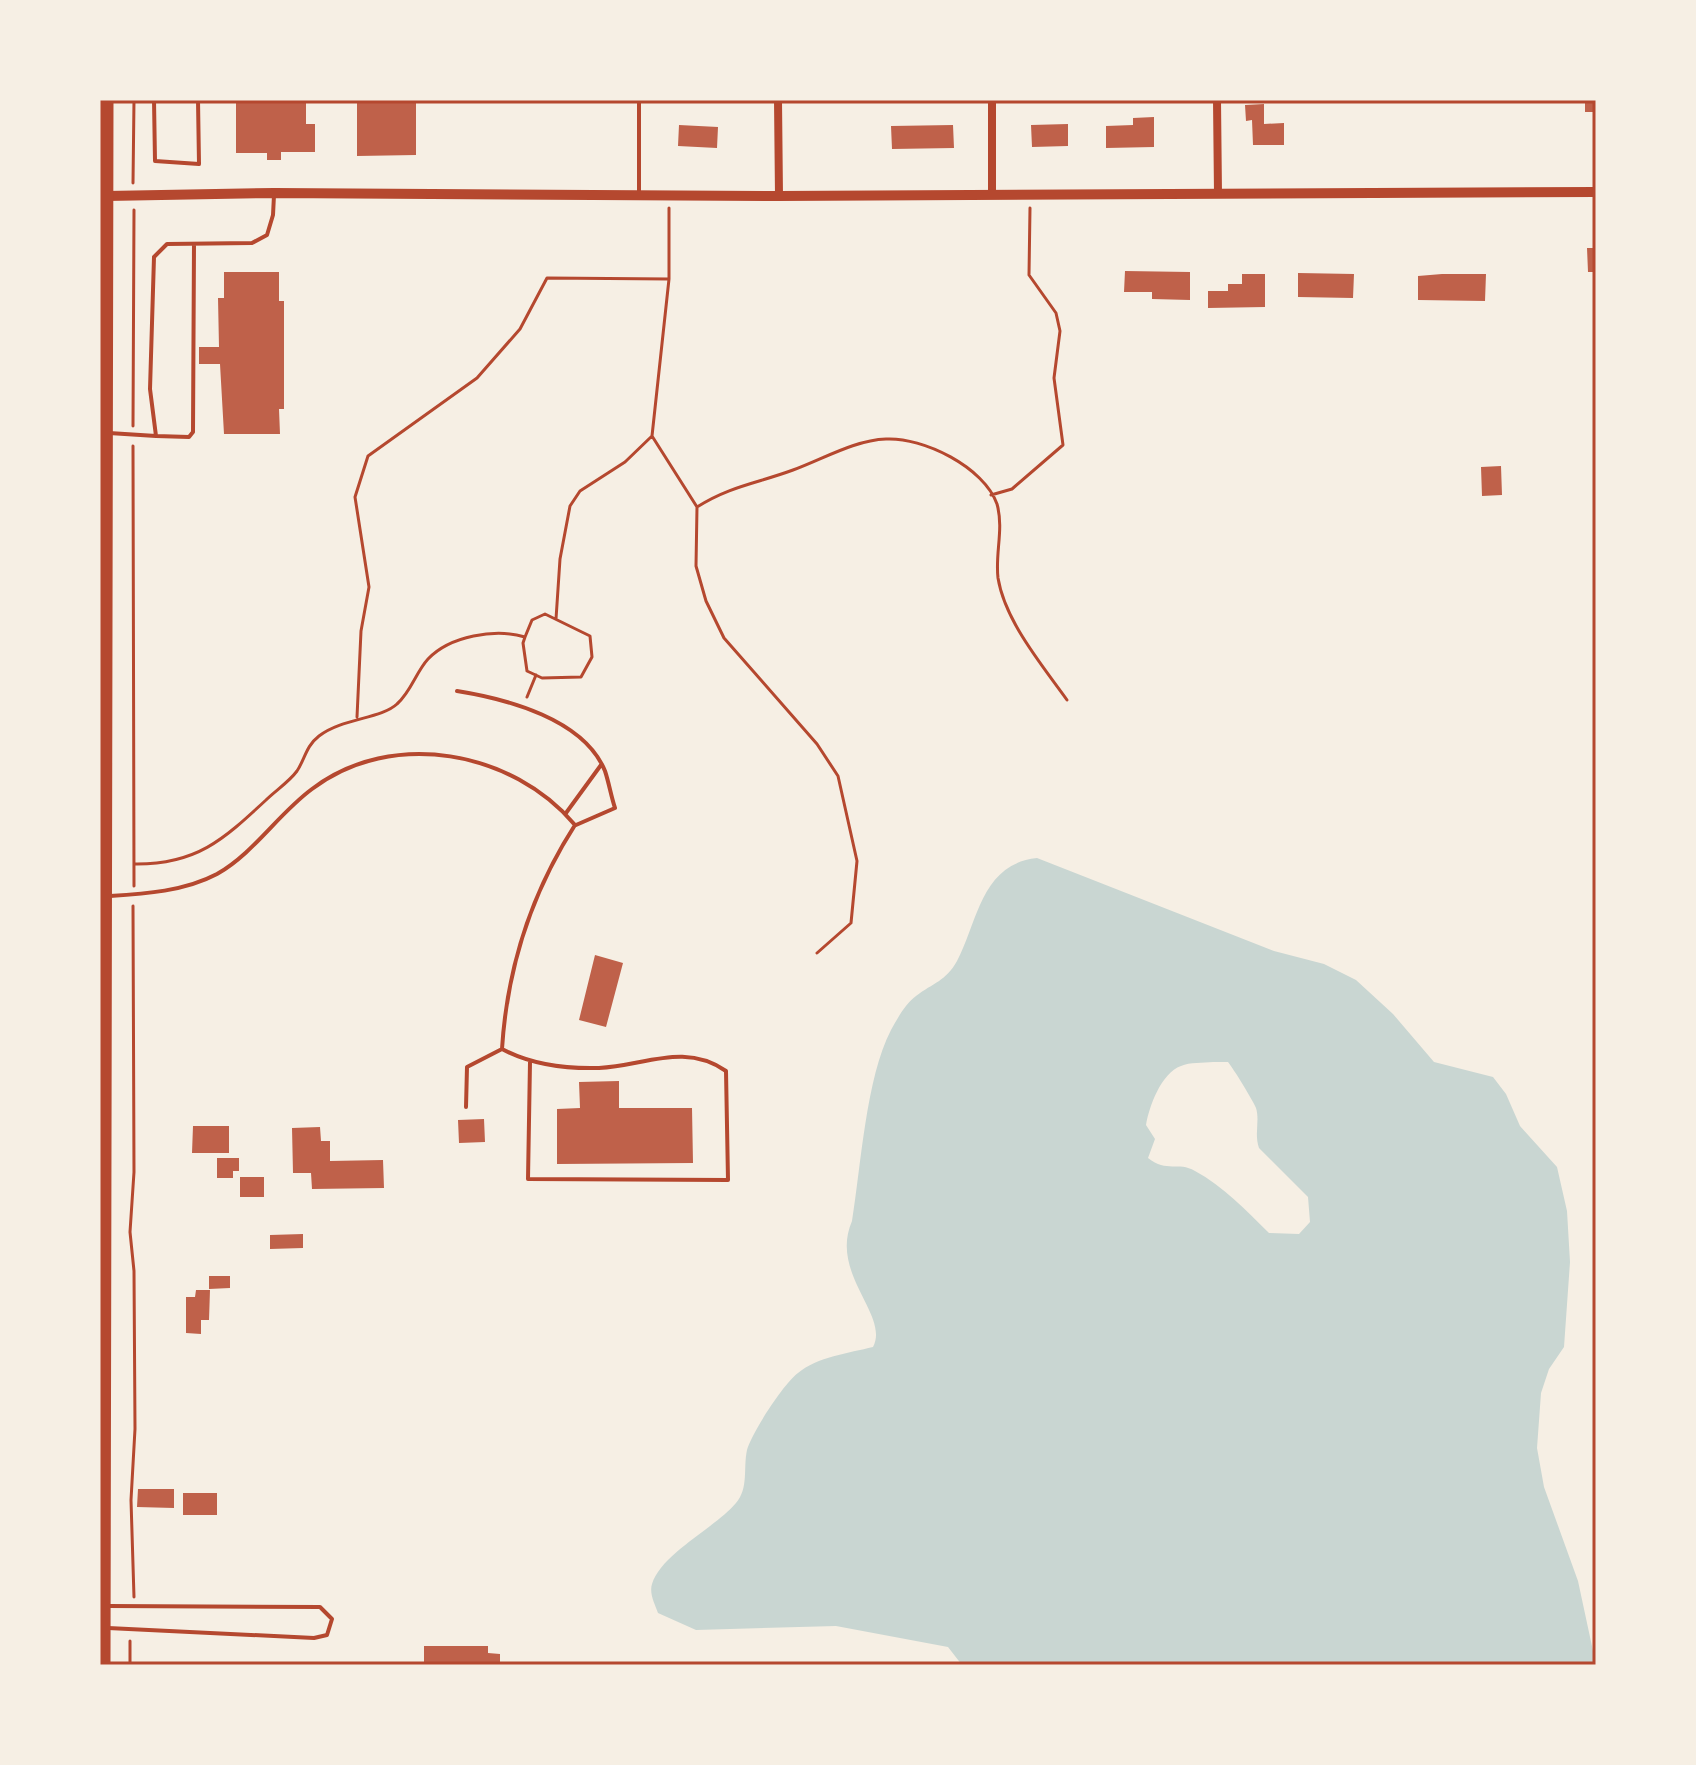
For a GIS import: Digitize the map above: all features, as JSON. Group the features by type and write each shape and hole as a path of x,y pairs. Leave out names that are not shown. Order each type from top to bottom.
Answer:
{"main road":[{"path":"105,1665 102,896 103,526 107,433 104,196 108,100"}],"street":[{"path":"778,100 779,196"},
{"path":"992,100 992,194"},
{"path":"1217,100 1218,194"},
{"path":"104,196 274,193 779,196 1596,192"}],"lane":[{"path":"154,100 155,161 199,164 198,100"},
{"path":"639,100 639,195"},
{"path":"156,436 150,389 154,257 167,244 252,243 267,235 273,215 274,193"},
{"path":"107,433 189,437 193,432 192,244"},
{"path":"457,691 523,709 576,736 589,747 601,765 615,808 575,825 543,881 530,913 503,1021 502,1049"},
{"path":"102,896 188,885 216,874 240,857 322,782 356,765 410,753 438,753 495,767 566,813 575,825"},
{"path":"566,813 601,765"},
{"path":"502,1049 530,1062 600,1068 685,1055 712,1061 726,1071 728,1180 528,1179 530,1062"},
{"path":"466,1107 467,1067 502,1049"},
{"path":"105,1606 320,1607 332,1619 327,1635 314,1638 105,1628"}],"path":[{"path":"991,495 1012,489 1063,445 1054,378 1060,331 1056,313 1029,275 1030,194"},
{"path":"669,195 669,279 652,436 697,507 696,566 706,601 724,638 817,744 838,776 857,861 851,923 817,953"},
{"path":"357,717 361,631 369,587 355,497 368,456 477,378 520,329 547,278 669,279"},
{"path":"556,619 560,559 570,506 580,491 625,462 652,436"},
{"path":"697,507 725,489 884,439 904,439 925,446 973,472 991,495 1000,528 998,577 1006,602 1067,700"},
{"path":"545,614 556,619 590,636 592,657 581,677 536,675 527,671 523,643 532,620 545,614"},
{"path":"134,864 179,861 222,841 298,770 303,753 318,736 357,717 389,710 398,703 427,659 440,650 481,635 500,633 525,637"},
{"path":"523,709 536,675"}],"shaded area":[{"path":"1037,858 1274,951 1324,964 1356,980 1393,1014 1434,1062 1493,1077 1506,1094 1520,1126 1557,1167 1567,1211 1570,1262 1564,1347 1549,1369 1541,1393 1537,1448 1544,1487 1578,1581 1596,1665 962,1665 948,1647 836,1626 696,1630 658,1613 651,1591 658,1573 677,1551 736,1503 744,1484 747,1450 761,1421 785,1387 798,1373 814,1363 873,1347 876,1335 874,1321 853,1276 847,1240 876,1072 891,1030 902,1012 912,999 953,968 984,897 1004,871","holes":["1228,1062 1256,1108 1259,1148 1308,1197 1310,1222 1299,1234 1269,1233 1234,1199 1205,1177 1189,1168 1161,1165 1148,1158 1155,1139 1146,1125 1162,1083 1181,1066"]}],"building":[{"path":"236,100 306,100 306,124 315,124 315,152 281,152 281,160 267,160 267,153 236,153"},
{"path":"357,100 416,100 416,155 357,156"},
{"path":"1585,100 1596,100 1596,112 1585,112"},
{"path":"1264,104 1264,124 1284,123 1284,145 1253,145 1252,120 1246,121 1245,105"},
{"path":"1154,117 1154,147 1106,148 1106,126 1133,125 1133,118"},
{"path":"1068,124 1068,146 1032,147 1031,125"},
{"path":"679,125 718,127 717,148 678,146"},
{"path":"953,125 954,148 892,149 891,126"},
{"path":"1587,248 1596,248 1596,272 1588,272"},
{"path":"1125,271 1190,272 1190,300 1152,299 1152,292 1124,292"},
{"path":"224,272 279,272 279,301 284,301 284,409 279,409 280,434 224,434 220,364 199,364 199,347 219,347 218,298 224,298"},
{"path":"1298,273 1354,274 1353,298 1298,297"},
{"path":"1242,274 1265,274 1265,307 1208,308 1208,291 1228,291 1228,284 1242,284"},
{"path":"1486,274 1485,301 1418,300 1418,276"},
{"path":"1501,466 1502,495 1482,496 1481,467"},
{"path":"595,955 623,963 606,1027 579,1020"},
{"path":"619,1081 619,1108 692,1108 693,1163 557,1164 557,1109 580,1108 579,1082"},
{"path":"484,1119 485,1142 459,1143 458,1120"},
{"path":"193,1126 229,1126 229,1153 192,1153"},
{"path":"320,1127 321,1141 330,1141 330,1161 383,1160 384,1188 312,1189 311,1173 293,1173 292,1128"},
{"path":"217,1158 239,1158 239,1171 233,1171 233,1178 217,1178"},
{"path":"240,1177 264,1177 264,1197 240,1197"},
{"path":"303,1234 303,1248 270,1249 270,1235"},
{"path":"209,1276 230,1276 230,1288 209,1289"},
{"path":"196,1290 210,1290 209,1320 201,1320 201,1334 186,1333 186,1297 195,1297"},
{"path":"138,1489 174,1489 174,1508 137,1507"},
{"path":"183,1493 217,1493 217,1515 183,1515"},
{"path":"424,1646 488,1646 488,1653 500,1654 500,1665 424,1665"}]}
